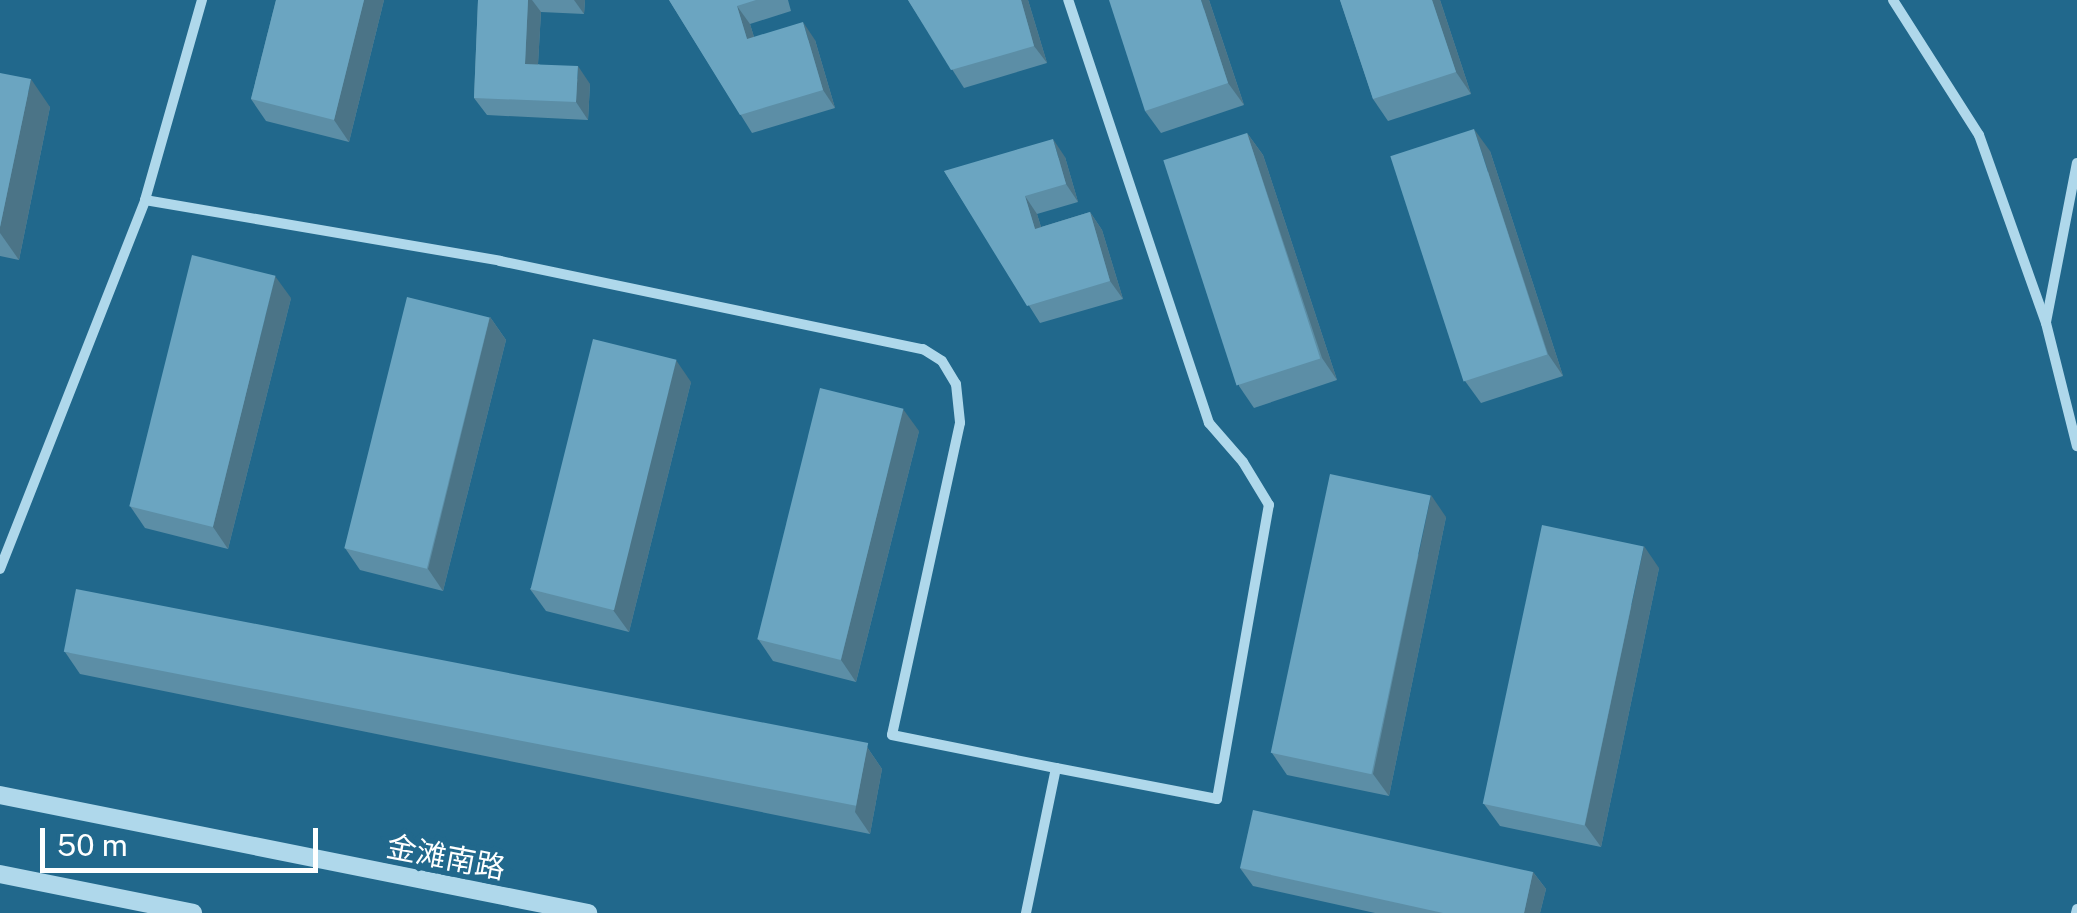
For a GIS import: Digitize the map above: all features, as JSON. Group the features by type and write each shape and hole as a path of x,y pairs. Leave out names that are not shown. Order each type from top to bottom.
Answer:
{"street":[{"path":"0,569 146,200 202,0"},
{"path":"146,200 500,261 923,349 942,361 956,384 960,423 892,736 1216,800 1269,505 1244,462 1209,422 1068,0"},
{"path":"1893,0 1979,136 2046,323 2077,446"},
{"path":"2046,323 2077,163"},
{"path":"1026,913 1056,768"},
{"name":"金滩南路","path":"0,795 588,913"},
{"path":"0,874 193,913"}],"building":[{"path":"276,0 364,0 334,120 251,99"},
{"path":"478,0 528,0 525,64 578,66 576,102 474,98"},
{"path":"669,0 756,0 737,6 747,39 803,22 823,90 740,115"},
{"path":"908,0 1021,0 1034,46 951,70"},
{"path":"1109,0 1201,0 1228,83 1145,111"},
{"path":"1340,0 1432,0 1456,72 1373,99"},
{"path":"0,73 31,79 0,227"},
{"path":"1474,129 1547,354 1464,382 1390,156"},
{"path":"1247,133 1320,358 1237,386 1163,160"},
{"path":"1053,139 1066,184 1025,196 1035,229 1090,212 1110,281 1027,306 944,171"},
{"path":"192,255 275,276 213,527 129,506"},
{"path":"407,297 489,318 427,569 344,548"},
{"path":"593,339 676,360 614,610 531,589"},
{"path":"820,388 903,409 841,660 757,639"},
{"path":"1330,474 1431,495 1371,774 1271,753"},
{"path":"1542,525 1644,547 1584,825 1483,804"},
{"path":"76,589 868,743 856,806 64,652"},
{"path":"1253,810 1533,872 1524,913 1443,913 1240,868"}]}
